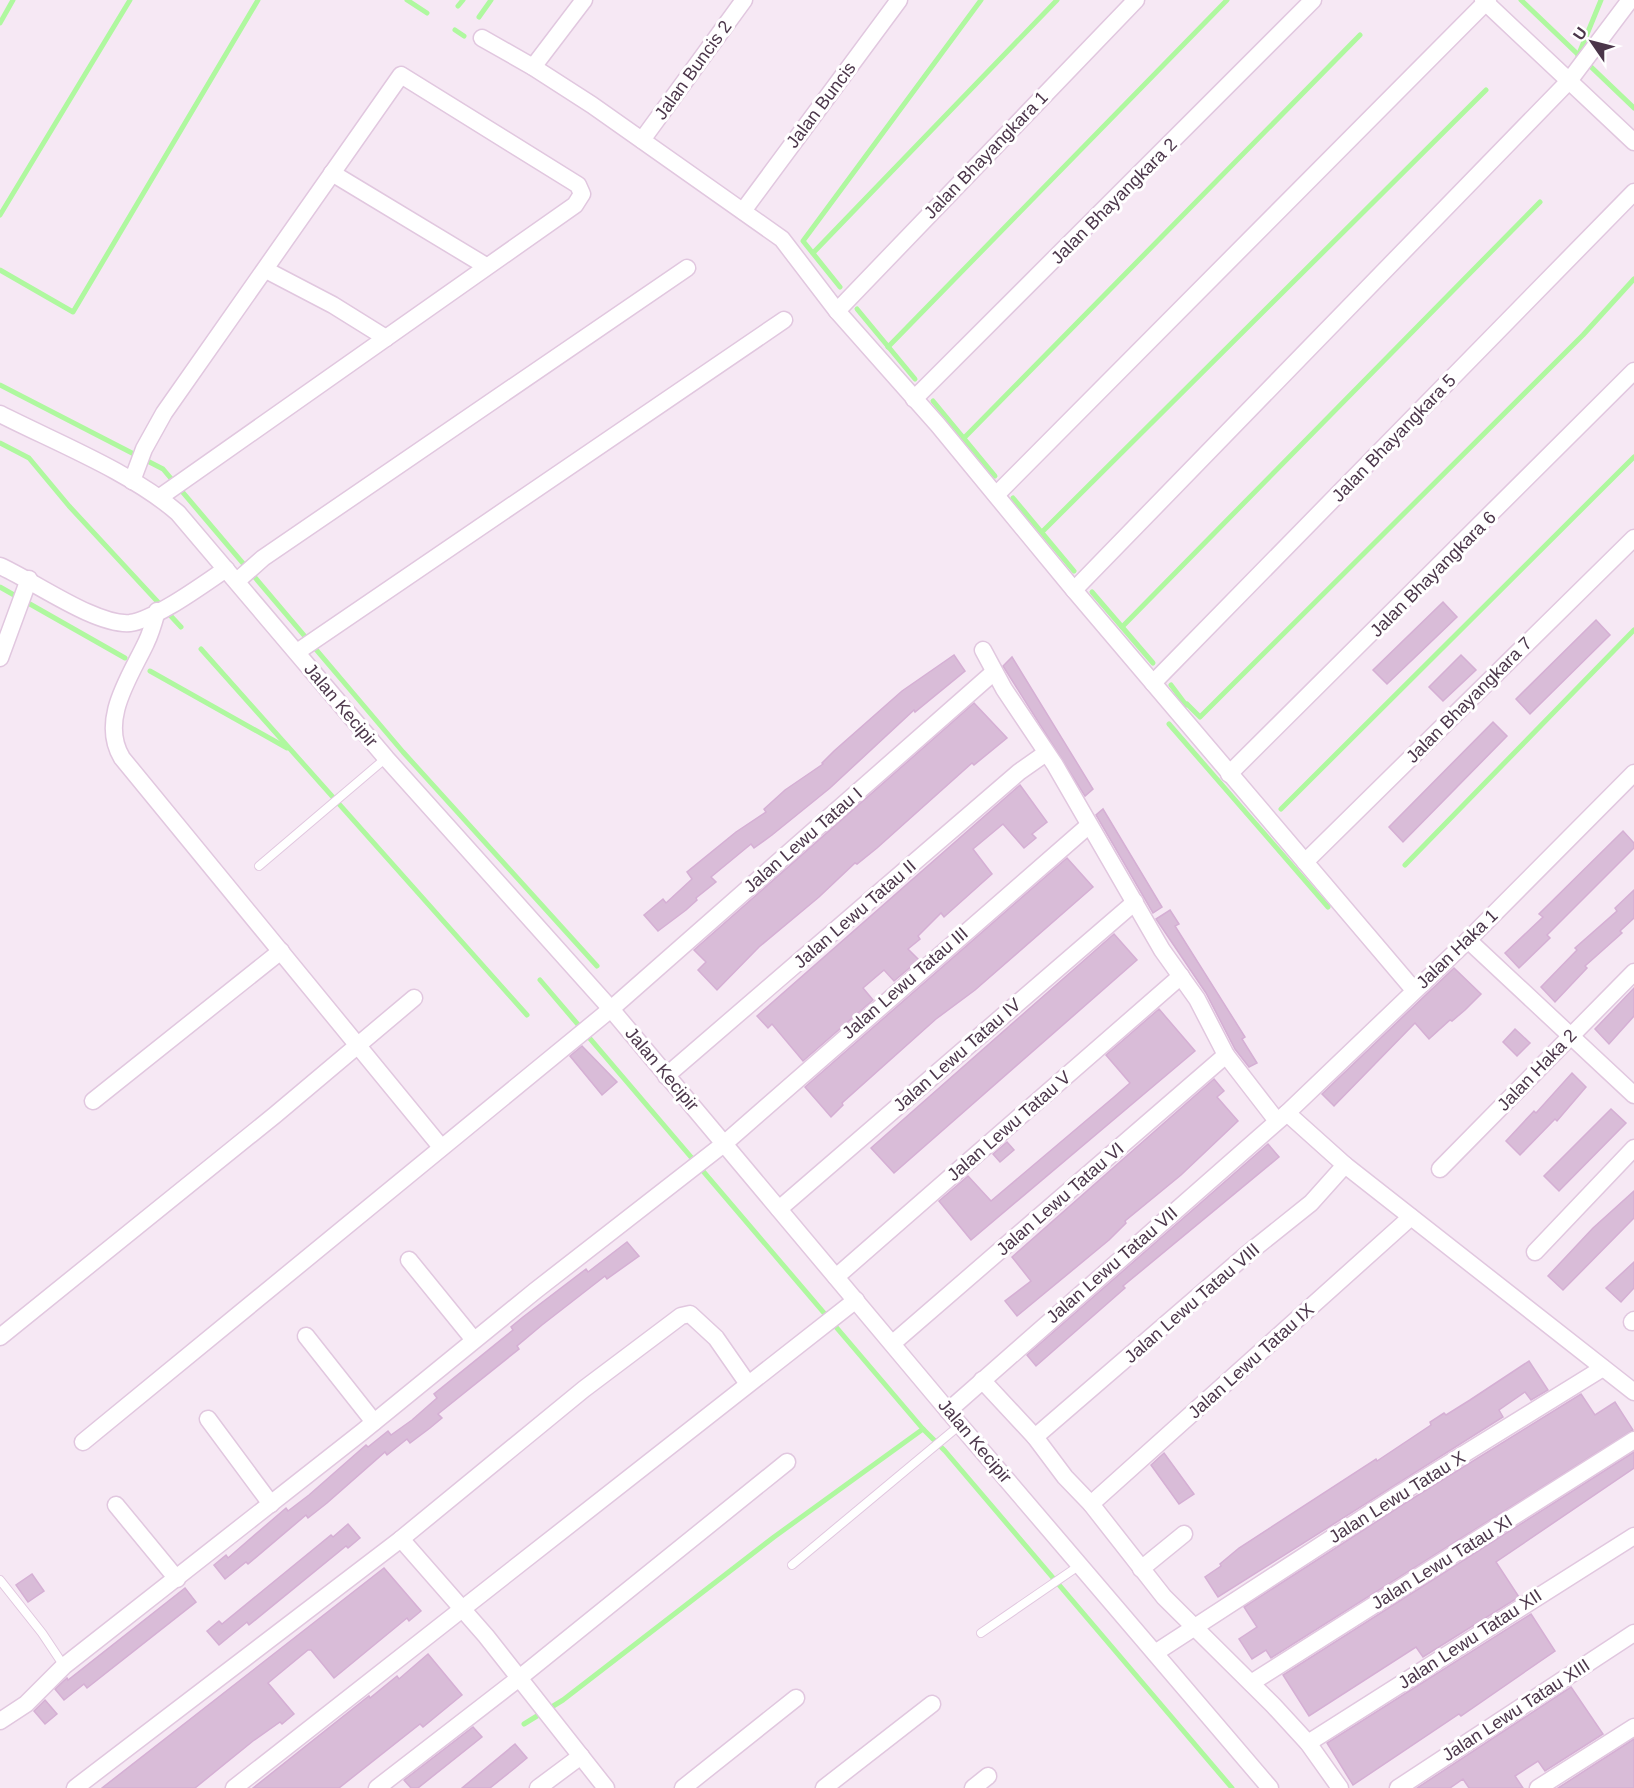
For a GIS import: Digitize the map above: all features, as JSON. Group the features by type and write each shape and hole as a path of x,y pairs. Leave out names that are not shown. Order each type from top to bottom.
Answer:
{"street":[{"path":"533,67 584,0"},
{"name":"Jalan Buncis 2","path":"642,140 744,0"},
{"name":"Jalan Buncis","path":"743,211 899,0"},
{"name":"Jalan Bhayangkara 1","path":"837,311 1136,0"},
{"name":"Jalan Bhayangkara 2","path":"914,399 1313,0"},
{"path":"1074,590 1569,81 1630,0"},
{"path":"996,495 1486,1 1634,142"},
{"path":"482,38 533,67 642,140 770,229 793,251 837,311 996,495 1229,774 1414,990"},
{"path":"134,474 144,449 164,413 401,75 578,185 582,194 575,205 165,493"},
{"path":"332,173 486,266"},
{"name":"Jalan Bhayangkara 5","path":"1153,683 1634,192"},
{"path":"0,566 29,579 95,618 131,623 237,574 263,558 687,268"},
{"path":"266,270 333,305 386,338"},
{"path":"301,650 784,320"},
{"name":"Jalan Bhayangkara 6","path":"1229,774 1634,371"},
{"name":"Jalan Kecipir","path":"0,414 134,474 165,493 178,513 237,574 301,650 386,758 611,1009 894,1343 948,1411 1270,1788"},
{"name":"Jalan Bhayangkara 7","path":"1305,862 1634,538"},
{"path":"0,658 29,579"},
{"path":"157,611 146,642 117,704 114,745 122,758 441,1147"},
{"path":"983,650 994,672 1046,753 1162,950 1181,976 1226,1055 1282,1117 1634,1392"},
{"name":"Jalan Lewu Tatau I","path":"83,1442 611,1009 994,672"},
{"name":"Jalan Lewu Tatau II","path":"666,1076 1011,780 1046,753"},
{"name":"Jalan Haka 1","path":"1282,1117 1468,940 1634,773"},
{"name":"Jalan Lewu Tatau III","path":"0,1721 26,1704 64,1666 177,1579 697,1162 725,1143 894,993 1088,826"},
{"name":"Jalan Lewu Tatau IV","path":"779,1209 1135,902"},
{"path":"1468,940 1634,1095"},
{"path":"93,1101 281,951"},
{"name":"Jalan Haka 2","path":"1440,1170 1634,972"},
{"name":"Jalan Lewu Tatau V","path":"836,1277 1181,976"},
{"path":"0,1337 414,998"},
{"name":"Jalan Lewu Tatau VI","path":"894,1343 1226,1055"},
{"name":"Jalan Lewu Tatau VII","path":"948,1411 1282,1117"},
{"path":"1535,1252 1634,1148"},
{"name":"Jalan Lewu Tatau VIII","path":"1035,1437 1245,1255 1311,1203 1345,1165"},
{"name":"Jalan Lewu Tatau IX","path":"1091,1504 1411,1217"},
{"path":"409,1260 474,1340"},
{"path":"234,1788 856,1300"},
{"path":"75,1788 401,1539 584,1389 681,1316 690,1314 716,1338 748,1384"},
{"path":"306,1336 374,1422"},
{"name":"Jalan Lewu Tatau X","path":"1155,1653 1603,1368"},
{"path":"982,1380 1035,1437 1058,1469 1091,1504 1141,1569 1192,1628 1251,1683 1308,1743 1340,1788"},
{"path":"208,1419 271,1504"},
{"name":"Jalan Lewu Tatau XI","path":"1251,1683 1634,1440"},
{"path":"377,1788 518,1679 787,1462"},
{"path":"116,1505 177,1579"},
{"path":"1141,1569 1184,1533"},
{"name":"Jalan Lewu Tatau XII","path":"1308,1743 1634,1536"},
{"path":"401,1539 463,1609 606,1788"},
{"name":"Jalan Lewu Tatau XIII","path":"1398,1788 1634,1633"},
{"path":"683,1788 796,1698"},
{"path":"824,1788 932,1704"},
{"path":"1538,1788 1634,1726"},
{"path":"538,1788 581,1756"},
{"path":"973,1788 988,1776"}],"lane":[{"path":"259,866 386,758"},
{"path":"792,1565 960,1425"},
{"path":"981,1633 1081,1565"},
{"path":"0,1580 42,1633 64,1666"}],"building":[{"path":"1443,602 1457,617 1387,684 1373,670"},
{"path":"1596,620 1610,635 1530,714 1516,699"},
{"path":"954,655 965,671 915,712 914,710 830,788 772,835 754,848 751,844 711,877 716,882 696,898 697,900 686,910 658,931 644,915 663,899 666,903 692,879 687,872 736,832 766,812 764,809 785,790 823,764 834,751 902,691"},
{"path":"1461,655 1476,670 1443,701 1429,687"},
{"path":"1012,657 1093,789 1085,796 1003,666"},
{"path":"974,703 1007,738 974,765 972,763 877,848 857,864 855,863 819,897 759,947 717,990 698,970 706,962 694,950"},
{"path":"1493,722 1507,736 1403,842 1389,827"},
{"path":"1020,785 1047,822 1032,834 1036,838 1024,848 1003,824 973,849 992,874 944,917 941,913 918,936 920,939 908,949 919,960 894,981 884,970 863,988 873,1000 803,1061 772,1024 768,1028 757,1016"},
{"path":"1103,809 1162,907 1153,913 1096,815"},
{"path":"1623,831 1634,843 1634,848 1547,935 1550,938 1519,968 1505,953 1543,917 1539,914"},
{"path":"1067,858 1093,887 975,990 936,1019 842,1103 843,1105 831,1117 805,1087"},
{"path":"1634,890 1634,918 1620,931 1622,933 1585,966 1587,968 1555,1002 1541,987 1577,950 1575,948 1617,911 1615,908"},
{"path":"1170,910 1179,924 1175,926 1245,1037 1242,1039 1257,1063 1249,1067 1235,1049 1206,993 1156,919"},
{"path":"1114,934 1137,960 894,1173 871,1148"},
{"path":"1454,968 1481,994 1429,1039 1415,1023 1334,1106 1322,1094"},
{"path":"1634,988 1634,1016 1609,1044 1595,1029"},
{"path":"1159,1009 1195,1051 971,1240 939,1201 968,1176 991,1201 1114,1097 1130,1083 1106,1055"},
{"path":"1515,1029 1530,1043 1517,1056 1503,1042"},
{"path":"582,1046 617,1082 602,1095 570,1056"},
{"path":"1572,1073 1586,1087 1557,1121 1555,1119 1520,1155 1506,1141 1534,1111 1536,1113"},
{"path":"1214,1079 1224,1091 1217,1097 1238,1121 1181,1175 1125,1221 1126,1223 1109,1240 1017,1316 1005,1301 1031,1281 1012,1257"},
{"path":"1611,1109 1626,1123 1559,1191 1544,1176"},
{"path":"1007,1142 1014,1150 1000,1162 993,1154"},
{"path":"1268,1144 1279,1157 1123,1286 1125,1288 1036,1366 1027,1355"},
{"path":"1634,1191 1634,1218 1563,1290 1548,1276 1593,1228"},
{"path":"627,1242 639,1256 607,1279 605,1276 542,1325 517,1346 519,1349 438,1414 442,1418 430,1428 410,1443 407,1439 387,1455 385,1452 327,1503 308,1518 306,1515 248,1564 246,1562 225,1579 214,1565 226,1555 228,1558 286,1508 288,1511 309,1495 366,1445 368,1447 388,1431 391,1435 412,1420 437,1398 434,1394 513,1330 511,1327 523,1317 586,1269 588,1272"},
{"path":"1634,1262 1634,1288 1621,1302 1606,1288"},
{"path":"1529,1361 1548,1390 1531,1400 1525,1392 1499,1410 1503,1417 1218,1597 1205,1577 1221,1566 1220,1564 1239,1548 1376,1459 1377,1461 1431,1425 1430,1422 1444,1413 1446,1415"},
{"path":"1581,1394 1595,1415 1615,1402 1633,1430 1271,1658 1266,1650 1252,1659 1239,1639 1257,1627 1244,1607"},
{"path":"1634,1452 1634,1468 1496,1562 1519,1597 1423,1657 1416,1647 1309,1716 1283,1675"},
{"path":"1164,1453 1194,1494 1179,1504 1151,1465"},
{"path":"348,1524 360,1538 348,1548 346,1546 249,1625 247,1622 219,1645 207,1631 219,1621 222,1624 331,1535 333,1537"},
{"path":"384,1568 421,1611 409,1621 407,1618 334,1678 311,1650 308,1650 268,1683 294,1714 282,1724 280,1722 253,1741 195,1788 102,1788"},
{"path":"32,1574 44,1591 28,1602 16,1585"},
{"path":"185,1588 196,1602 87,1688 84,1684 64,1700 55,1689"},
{"path":"1531,1614 1555,1651 1461,1716 1459,1714 1353,1785 1327,1743"},
{"path":"428,1654 462,1695 423,1727 420,1724 339,1788 253,1788 369,1696 370,1698 397,1676 399,1679"},
{"path":"1571,1687 1603,1734 1545,1771 1538,1761 1515,1776 1523,1788 1469,1788 1463,1779 1450,1788 1417,1788"},
{"path":"45,1700 57,1714 45,1724 34,1711"},
{"path":"473,1727 482,1737 418,1788 411,1788 404,1780"},
{"path":"1634,1739 1634,1788 1558,1788"},
{"path":"515,1744 527,1758 515,1768 490,1788 462,1788"}],"waterway":[{"path":"0,23 13,0"},
{"path":"0,215 130,0"},
{"path":"0,270 73,312 258,0"},
{"path":"407,0 427,13"},
{"path":"458,6 463,0"},
{"path":"479,17 491,0"},
{"path":"840,287 803,241 981,0"},
{"path":"813,253 1057,0"},
{"path":"888,347 1227,0"},
{"path":"1521,0 1634,108"},
{"path":"1578,56 1601,0"},
{"path":"455,30 464,36"},
{"path":"964,438 1360,35"},
{"path":"1042,532 1486,90"},
{"path":"1122,627 1540,202"},
{"path":"1187,704 1200,717 1583,335 1634,279"},
{"path":"857,309 915,379"},
{"path":"0,385 163,469 403,752 597,966"},
{"path":"933,401 995,476"},
{"path":"0,443 29,458 69,506 181,627"},
{"path":"1281,809 1634,457"},
{"path":"1013,498 1074,571"},
{"path":"0,587 125,658"},
{"path":"1092,592 1153,663"},
{"path":"1405,865 1634,630"},
{"path":"201,649 527,1015"},
{"path":"150,671 287,748"},
{"path":"1171,685 1186,705"},
{"path":"1169,724 1328,907"},
{"path":"524,1724 563,1700 774,1537 923,1429 540,980"},
{"path":"923,1429 945,1451 1232,1788"}]}
